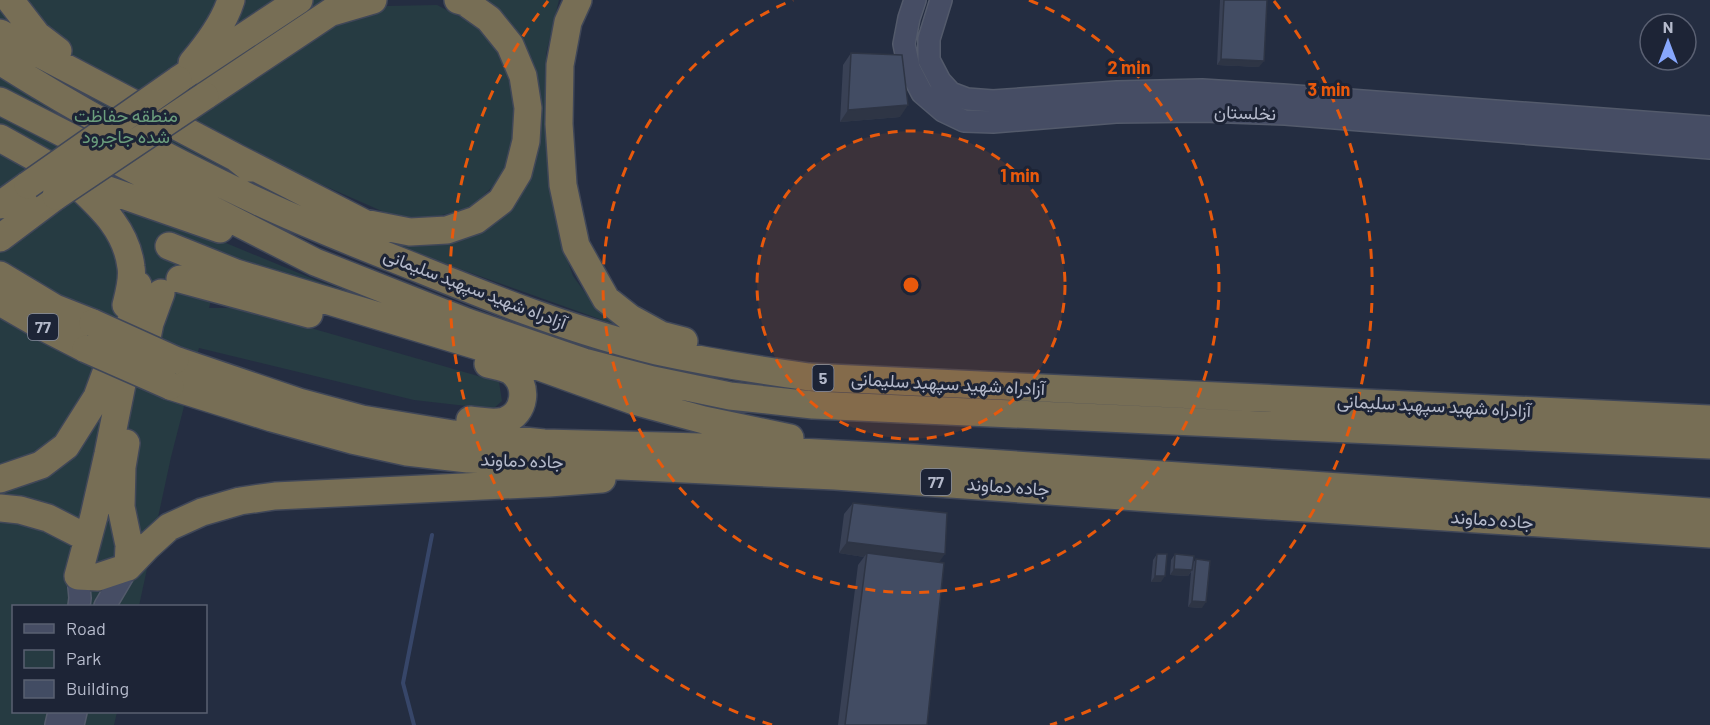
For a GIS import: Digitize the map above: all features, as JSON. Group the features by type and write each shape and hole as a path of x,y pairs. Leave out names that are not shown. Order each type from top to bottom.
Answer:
{"highway":[{"path":"10,0 37,35 101,85"},
{"path":"178,80 205,47 228,12 231,0"},
{"path":"0,205 178,80 298,0"},
{"path":"0,238 62,186 205,96 340,6 373,0"},
{"path":"0,33 364,223 410,232 447,230 476,220 501,201 518,173 526,141 528,108 523,76 510,45 489,20 465,2 458,0"},
{"path":"578,0 568,22 560,65 559,124 563,185 576,246 606,299 630,318 661,335 741,355 809,377"},
{"name":"آزادراه شهید سپهبد سلیمانی","path":"0,61 119,131 218,182 338,236 478,292 589,332 656,351 809,377 1710,419"},
{"name":"آزادراه شهید سپهبد سلیمانی","path":"0,101 315,262 467,322 584,362 653,380 730,396 825,406 1710,445"},
{"path":"0,138 62,186 107,212 153,281 150,322 122,467 121,507 129,545 128,567"},
{"path":"234,157 338,236"},
{"path":"62,186 315,262"},
{"path":"242,384 385,410 493,422 504,421 513,416 520,408 523,397 522,387 517,377 509,370 153,281 134,258 140,249 149,244 159,243 169,246 236,273 501,353 634,401 704,420 783,437 913,458"},
{"path":"0,479 41,465 66,446 98,397 114,354 129,290 153,281 182,264 180,257 169,246"},
{"path":"153,281 126,346 122,384 94,516 78,576 98,577 128,567 169,527 202,512 240,501 275,496 549,483 711,470"},
{"name":"77","path":"4,291 55,308 90,336"},
{"name":"جاده دماوند","path":"90,336 175,360 299,402 362,419 453,434 544,443 702,447 913,458 1710,512"},
{"name":"جاده دماوند","path":"90,336 170,386 272,418 407,452 468,459 835,476 1710,534"},
{"path":"0,508 20,510 48,518 87,538"}],"street":[{"name":"نخلستان","path":"915,0 904,44 909,68 922,93 943,111 964,121 993,122 1116,112 1203,111 1285,114 1710,148"},
{"name":"نخلستان","path":"941,0 929,39 929,60 940,81 951,93 967,99 993,101 1117,92 1202,90 1710,127"},
{"path":"106,605 128,567"},
{"path":"78,576 79,605"}],"green space":[{"name":"منطقه حفاظت شده جاجرود","path":"0,0 324,0 280,29 272,62 321,32 387,6 437,5 478,26 502,53 517,111 507,172 471,208 409,223 311,180 250,150 226,243 318,281 471,333 222,258 209,308 241,308 499,382 502,401 493,409 414,400 199,348 171,457 139,605 12,605 12,713 117,713 114,725 0,725"},
{"path":"474,0 559,0 546,54 546,104 549,185 561,242 573,276 594,305 633,331 373,238 441,244 493,226 513,205 534,92"}],"building":[{"path":"1224,0 1267,0 1264,61 1221,59"},
{"path":"851,53 902,55 908,105 848,110"},
{"path":"853,503 947,513 945,554 847,542"},
{"path":"867,553 944,563 927,725 845,725"},
{"path":"1157,554 1167,554 1165,576 1155,576"},
{"path":"1175,554 1194,556 1192,570 1174,569"},
{"path":"1196,559 1210,561 1206,602 1192,601"}],"waterway":[{"path":"414,725 403,683 432,535"}]}
